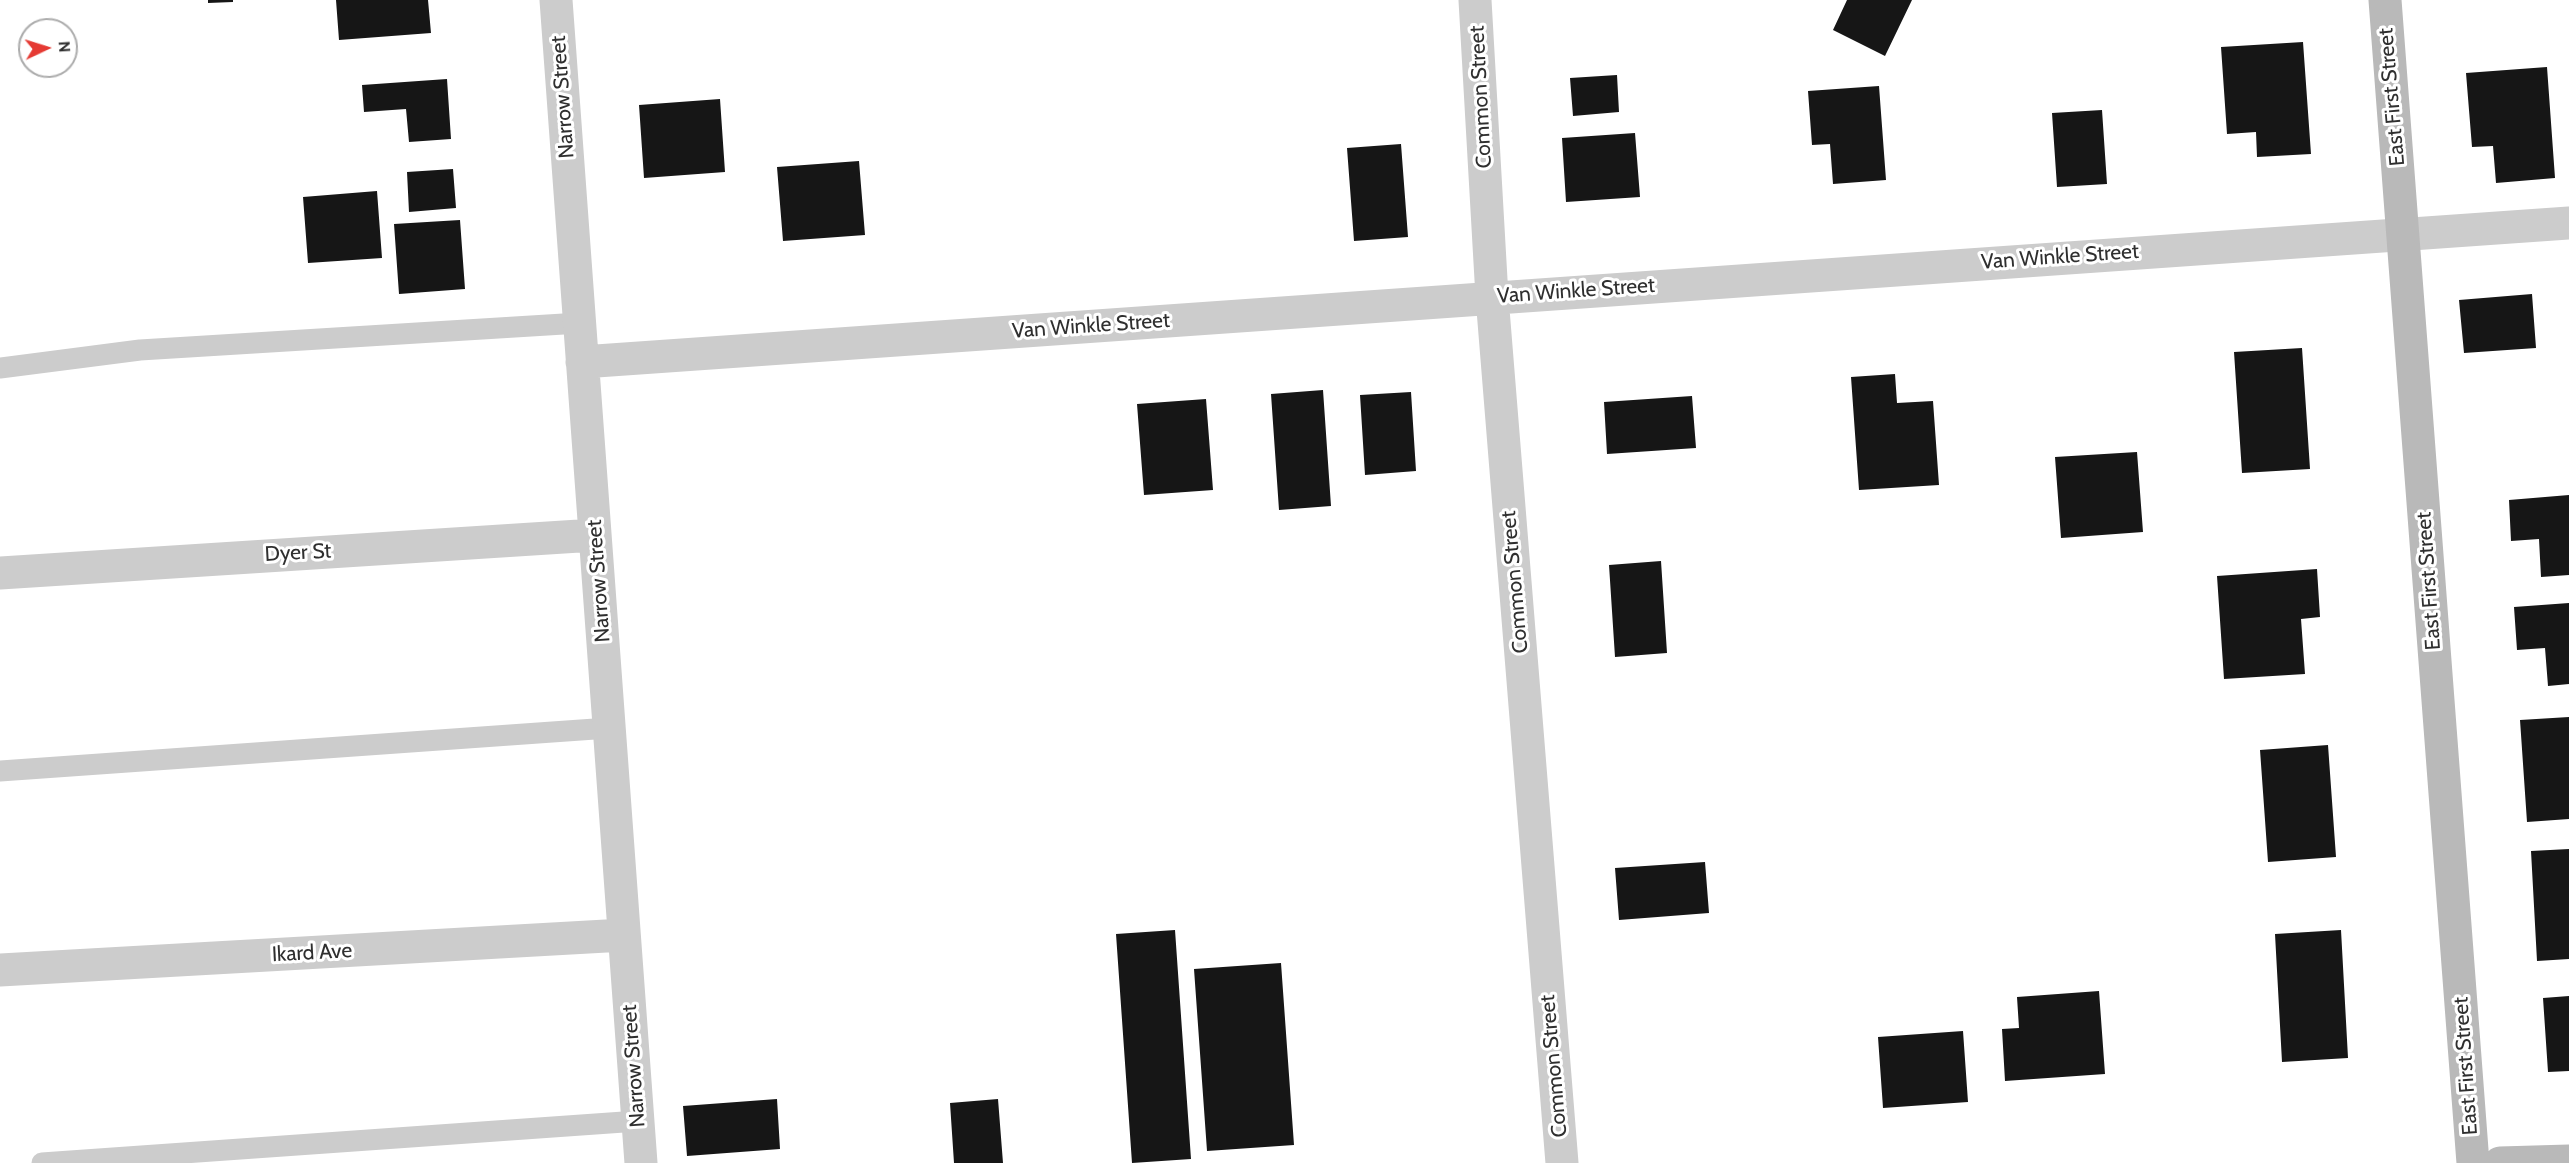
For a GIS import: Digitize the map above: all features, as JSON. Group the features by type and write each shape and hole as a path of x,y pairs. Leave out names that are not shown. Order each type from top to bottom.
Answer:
{"street":[{"name":"Narrow Street","path":"556,0 641,1163"},
{"name":"Common Street","path":"1475,0 1492,297 1562,1163"},
{"name":"East First Street","path":"2385,0 2473,1163"},
{"name":"Van Winkle Street","path":"582,362 2569,223"},
{"name":"Dyer St","path":"0,573 595,535"},
{"name":"Ikard Ave","path":"0,970 624,935"},
{"path":"2500,1163 2569,1161"}],"lane":[{"path":"0,368 140,350 580,323"},
{"path":"0,771 609,728"},
{"path":"42,1163 638,1121"}],"building":[{"path":"208,0 233,0 233,2 208,3"},
{"path":"336,0 428,0 431,33 339,40"},
{"path":"1847,0 1912,0 1885,56 1833,30"},
{"path":"2303,42 2311,154 2257,157 2256,132 2227,134 2221,47"},
{"path":"2547,67 2555,178 2496,183 2493,146 2472,147 2466,73"},
{"path":"1617,75 1619,112 1573,116 1570,78"},
{"path":"447,79 451,139 409,142 406,109 364,112 362,85"},
{"path":"1879,86 1886,180 1833,184 1830,144 1812,145 1808,91"},
{"path":"720,99 725,172 644,178 639,105"},
{"path":"2102,110 2107,184 2057,187 2052,113"},
{"path":"1635,133 1640,197 1566,202 1562,138"},
{"path":"1401,144 1408,237 1354,241 1347,148"},
{"path":"859,161 865,235 783,241 777,167"},
{"path":"453,169 456,208 409,212 407,172"},
{"path":"377,191 382,258 308,263 303,197"},
{"path":"460,220 465,289 399,294 394,224"},
{"path":"2532,294 2536,348 2464,353 2459,300"},
{"path":"2302,348 2310,469 2242,473 2234,352"},
{"path":"1895,374 1897,403 1933,401 1939,485 1859,490 1851,377"},
{"path":"1323,390 1331,506 1279,510 1271,394"},
{"path":"1411,392 1416,471 1365,475 1360,395"},
{"path":"1692,396 1696,448 1607,454 1604,402"},
{"path":"1206,399 1213,490 1144,495 1137,404"},
{"path":"2137,452 2143,532 2061,538 2055,457"},
{"path":"2569,495 2569,575 2541,577 2539,539 2511,541 2509,500"},
{"path":"1661,561 1667,653 1615,657 1609,565"},
{"path":"2317,569 2320,617 2301,619 2305,674 2224,679 2217,576"},
{"path":"2569,603 2569,684 2548,686 2545,648 2517,650 2514,607"},
{"path":"2569,717 2569,819 2527,822 2520,720"},
{"path":"2328,745 2336,857 2268,862 2260,750"},
{"path":"2569,849 2569,959 2537,961 2531,851"},
{"path":"1705,862 1709,913 1619,920 1615,868"},
{"path":"1175,930 1191,1159 1132,1163 1116,934"},
{"path":"2341,930 2348,1058 2282,1062 2275,934"},
{"path":"1281,963 1294,1145 1207,1151 1194,969"},
{"path":"2099,991 2105,1074 2005,1081 2002,1029 2019,1028 2017,997"},
{"path":"2569,996 2569,1071 2548,1072 2543,998"},
{"path":"1963,1031 1968,1102 1883,1108 1878,1037"},
{"path":"777,1099 780,1149 687,1156 683,1106"},
{"path":"998,1099 1003,1163 954,1163 950,1103"}]}
